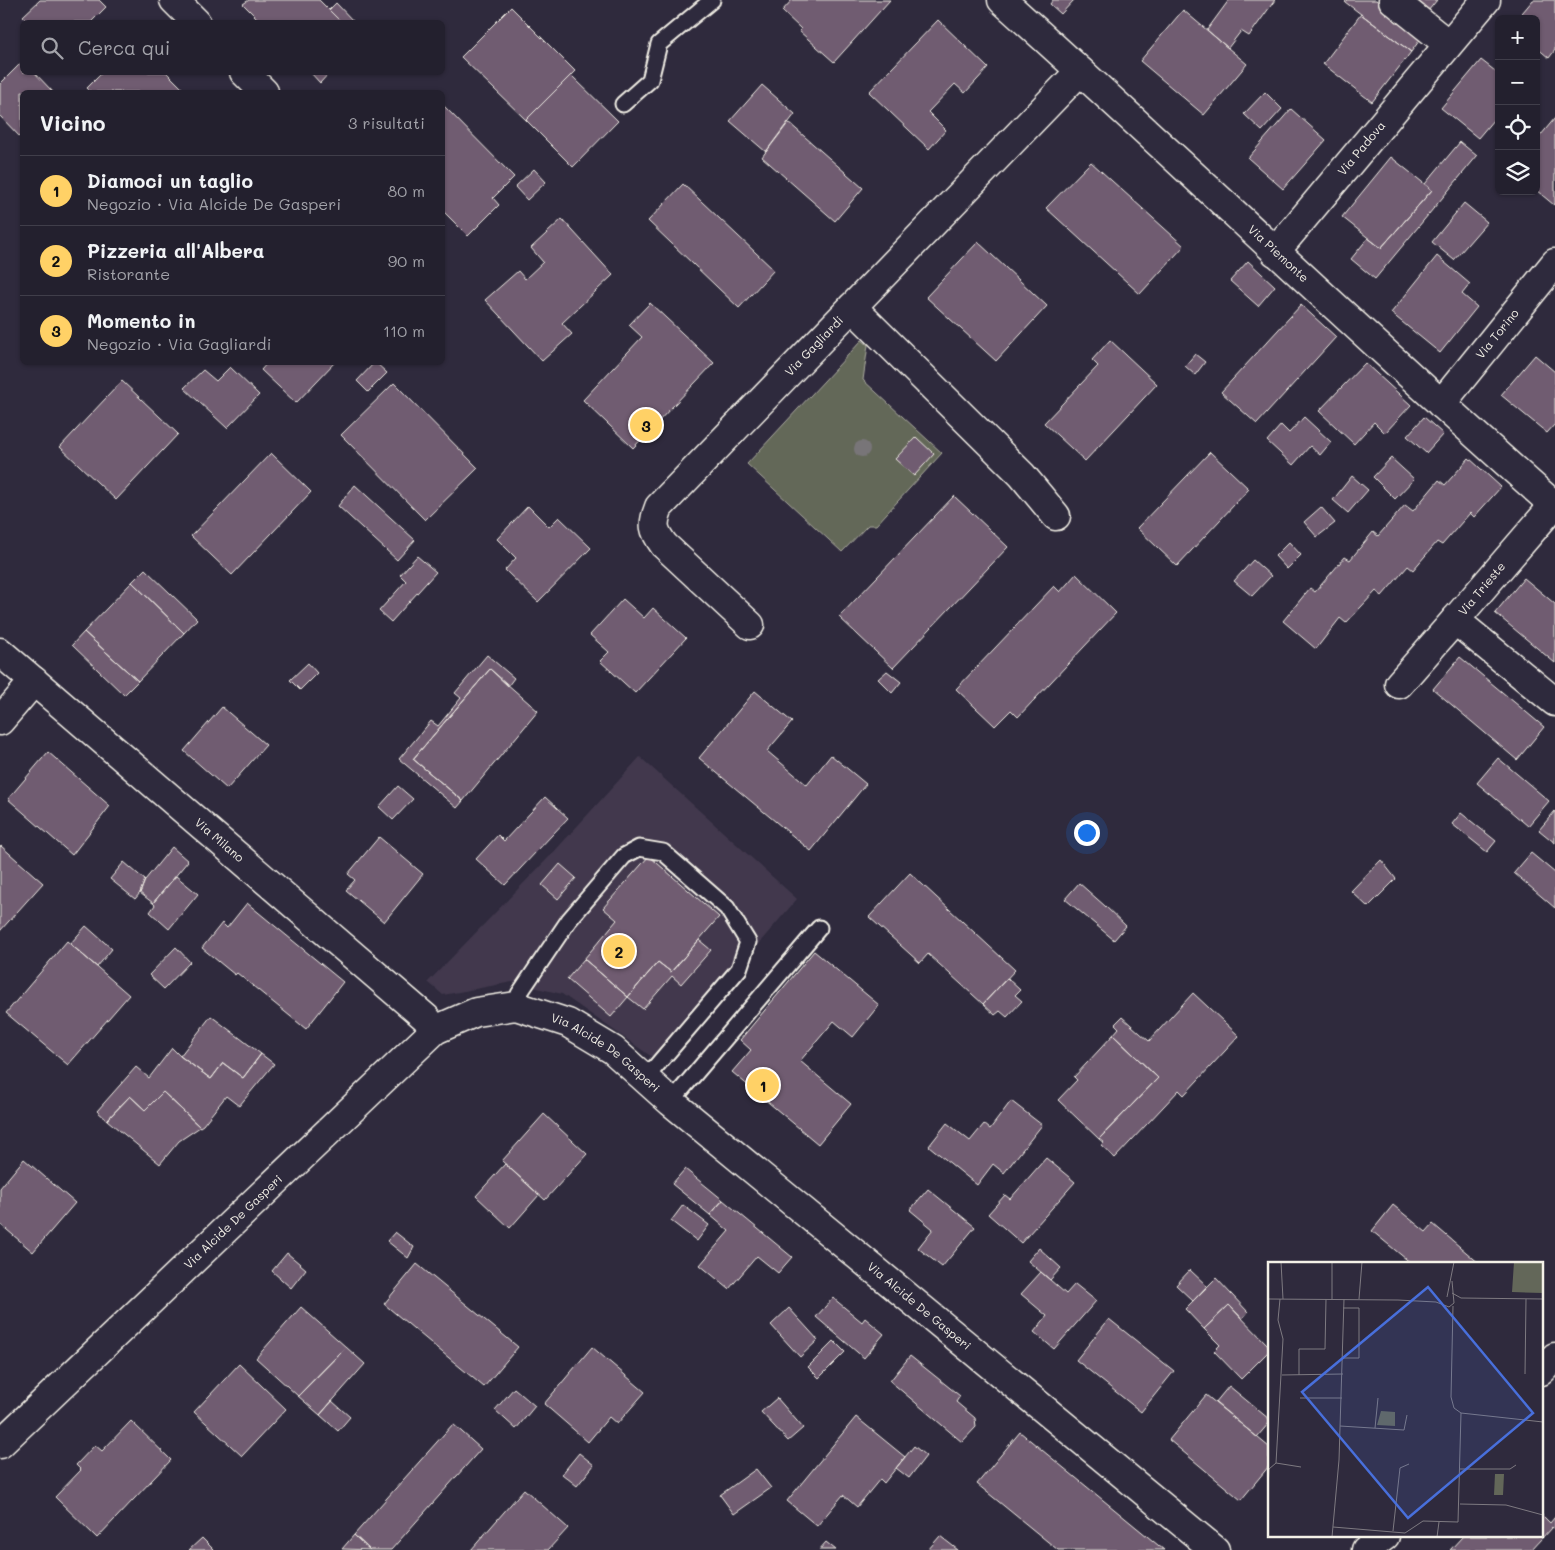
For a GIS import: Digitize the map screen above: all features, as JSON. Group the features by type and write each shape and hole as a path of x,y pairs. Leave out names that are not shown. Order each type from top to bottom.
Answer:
{"street":[{"path":"174,0 194,20"},
{"name":"Via Piemonte","path":"1002,0 1554,506"},
{"path":"1393,0 1448,44"},
{"name":"Via Padova","path":"1275,252 1486,0"},
{"name":"Via Gagliardi","path":"750,625 664,546 654,530 654,518 659,507 1080,70"},
{"path":"247,75 262,90"},
{"name":"Via Torino","path":"1441,404 1555,263"},
{"path":"852,307 1022,475 1056,516"},
{"name":"Via Trieste","path":"1554,506 1456,620 1555,702"},
{"path":"1399,684 1456,620"},
{"name":"Via Milano","path":"0,652 426,1018 435,1030"},
{"path":"0,721 34,681"},
{"name":"Via Alcide De Gasperi","path":"0,1444 435,1030 476,1012 516,1006 568,1023 613,1050 671,1102 1215,1550"},
{"path":"1542,1371 1555,1357"},
{"path":"1366,1550 1382,1538"},
{"path":"1389,1550 1394,1538"}],"lane":[{"path":"624,104 650,80 659,44 712,0"},
{"path":"516,1006 519,994 569,920 624,856 639,848 663,852 727,908 748,942 739,969 645,1079"},
{"path":"671,1102 820,928"}],"shaded area":[{"path":"640,757 797,899 753,950 665,1066 562,994 512,982 443,995 428,982 552,854"}],"green space":[{"path":"862,340 868,345 863,380 942,453 876,525 868,525 842,552 747,464"}],"building":[{"path":"40,0 99,0 106,7 93,20 27,20 23,16"},
{"path":"249,0 319,0 339,20 259,20 243,4"},
{"path":"792,0 890,0 834,62 799,31 801,29 782,11"},
{"path":"1053,0 1074,0 1061,14 1050,4"},
{"path":"1229,0 1275,0 1249,36 1241,31 1228,48 1207,30"},
{"path":"1347,0 1376,0 1422,37 1411,52 1345,2"},
{"path":"1415,0 1437,0 1428,11"},
{"path":"1533,0 1555,0 1555,50 1549,58 1540,50 1540,15 1520,15"},
{"path":"336,3 352,20 339,20 329,10"},
{"path":"511,7 575,71 526,120 461,57"},
{"path":"1183,10 1247,64 1204,115 1140,61"},
{"path":"1361,14 1411,52 1372,102 1323,64"},
{"path":"938,20 988,68 965,93 955,84 928,112 946,130 929,149 869,92"},
{"path":"1481,60 1495,71 1495,118 1478,138 1441,108"},
{"path":"20,64 20,75 37,75 51,90 20,90 20,137 0,116 0,84"},
{"path":"100,75 169,75 184,90 89,90 87,88"},
{"path":"313,75 327,75 320,83"},
{"path":"571,75 618,121 573,167 526,120"},
{"path":"762,85 795,114 766,152 730,121"},
{"path":"1265,92 1282,109 1262,131 1244,114"},
{"path":"445,107 514,177 493,198 499,205 468,236 445,213"},
{"path":"1291,109 1326,140 1283,189 1248,158"},
{"path":"1555,118 1554,205 1540,193 1540,136"},
{"path":"788,122 863,188 835,221 762,157"},
{"path":"1460,142 1477,156 1375,279 1351,259 1368,238 1381,248 1432,190 1425,184"},
{"path":"1391,157 1432,190 1381,248 1342,217"},
{"path":"1091,162 1184,246 1140,294 1046,208"},
{"path":"534,169 546,182 527,200 515,187"},
{"path":"683,184 774,270 739,308 648,221"},
{"path":"1464,203 1487,222 1454,260 1432,242"},
{"path":"562,219 613,275 562,323 572,334 542,361 485,300 518,271 525,279 543,262 531,248"},
{"path":"978,242 1047,306 996,361 926,297"},
{"path":"1437,256 1470,284 1462,294 1477,307 1440,353 1391,313"},
{"path":"1248,261 1275,286 1258,306 1230,281"},
{"path":"650,303 714,363 633,448 583,400 642,337 629,325"},
{"path":"1301,305 1336,337 1257,424 1221,392"},
{"path":"1110,340 1157,384 1085,461 1044,423 1098,366 1092,360"},
{"path":"1195,354 1205,362 1195,375 1185,366"},
{"path":"1535,355 1555,372 1555,424 1547,433 1501,395"},
{"path":"1365,363 1411,405 1385,433 1374,422 1354,444 1319,411"},
{"path":"265,365 332,365 296,403 261,370"},
{"path":"372,365 378,365 387,373 368,392 357,381"},
{"path":"230,367 259,395 227,428 184,388 203,370 216,381"},
{"path":"122,381 178,434 116,500 60,447"},
{"path":"394,383 478,468 425,520 341,435"},
{"path":"1304,417 1331,442 1320,455 1310,446 1293,465 1267,441 1281,425 1289,433"},
{"path":"1424,417 1443,434 1426,453 1407,436"},
{"path":"916,437 934,454 914,476 895,459"},
{"path":"1210,452 1249,489 1177,566 1137,528"},
{"path":"271,453 311,492 232,575 191,536"},
{"path":"1391,458 1414,479 1395,499 1373,477"},
{"path":"1469,458 1501,487 1474,517 1470,513 1442,545 1437,542 1413,570 1408,566 1382,596 1376,591 1346,623 1340,618 1316,649 1283,621 1310,588 1315,592 1345,557 1350,560 1373,532 1378,536 1405,505 1413,511 1439,480 1445,485"},
{"path":"1352,476 1368,490 1348,513 1333,500"},
{"path":"355,485 415,540 397,560 338,506"},
{"path":"954,496 1008,547 893,668 839,617"},
{"path":"528,506 549,527 559,517 591,548 538,602 505,570 516,558 497,539"},
{"path":"1321,507 1335,523 1317,537 1304,522"},
{"path":"1289,542 1301,555 1287,569 1275,556"},
{"path":"417,556 436,572 391,622 379,611 406,581 400,575"},
{"path":"1253,560 1271,576 1252,596 1234,581"},
{"path":"145,569 197,619 184,633 132,582"},
{"path":"1076,574 1116,613 1018,717 1011,710 995,726 956,689 1054,586 1060,592"},
{"path":"1524,578 1555,604 1555,663 1495,613"},
{"path":"132,582 184,633 138,681 84,632"},
{"path":"623,599 644,618 653,608 686,638 635,693 600,661 609,652 590,635"},
{"path":"84,632 138,681 124,695 72,645"},
{"path":"487,655 514,678 508,686 490,669 413,759 463,801 457,808 399,759 431,721 438,726 461,698 455,693"},
{"path":"1460,657 1544,727 1517,760 1433,689"},
{"path":"308,663 317,673 300,690 290,680"},
{"path":"490,669 538,711 463,801 413,759"},
{"path":"887,671 901,682 892,693 878,679"},
{"path":"755,691 792,722 767,751 807,785 831,755 866,784 811,851 699,758"},
{"path":"222,707 266,745 227,789 184,751"},
{"path":"48,752 110,806 72,855 8,799"},
{"path":"1498,758 1549,801 1528,826 1477,783"},
{"path":"398,786 413,799 393,820 379,807"},
{"path":"545,797 568,818 505,885 476,859 498,835 504,841"},
{"path":"1555,811 1555,843 1539,830"},
{"path":"1461,813 1496,841 1487,852 1452,824"},
{"path":"379,837 423,874 384,922 346,890 355,880 348,874"},
{"path":"0,847 43,883 0,931"},
{"path":"172,847 188,861 153,903 140,893 145,880"},
{"path":"1531,853 1555,873 1555,908 1514,873"},
{"path":"649,856 719,917 671,972 658,962 628,997 584,959 617,920 603,908"},
{"path":"1381,860 1396,879 1368,907 1351,891"},
{"path":"124,862 145,880 140,893 135,899 110,879"},
{"path":"560,864 576,878 558,899 542,885"},
{"path":"910,873 1015,970 983,1004 928,954 920,963 869,917"},
{"path":"176,876 198,894 169,929 150,912 155,905 153,903"},
{"path":"1079,883 1126,926 1114,940 1065,899"},
{"path":"247,903 343,982 306,1029 237,973 235,975 202,948 222,923 227,928"},
{"path":"86,926 112,949 97,967 70,944"},
{"path":"699,940 711,950 681,984 672,976 643,1009 628,997 658,962 671,972"},
{"path":"67,941 129,995 68,1065 6,1013"},
{"path":"176,947 190,962 164,989 149,975"},
{"path":"814,951 879,1005 853,1037 834,1021 800,1061 851,1104 818,1144 732,1072 751,1050 740,1040"},
{"path":"584,959 628,997 611,1017 567,979"},
{"path":"1007,978 1020,990 1015,995 1022,1001 1007,1017 1000,1011 995,1015 983,1004"},
{"path":"1193,993 1239,1036 1184,1095 1179,1090 1115,1158 1101,1145 1104,1143 1099,1139 1158,1078 1113,1035 1119,1028 1115,1024 1122,1017 1149,1041"},
{"path":"211,1016 261,1054 243,1078 223,1063 211,1079 180,1056"},
{"path":"1113,1035 1158,1078 1099,1139 1058,1100 1077,1080 1074,1077"},
{"path":"172,1048 211,1079 223,1063 243,1078 261,1054 274,1064 239,1106 226,1096 200,1127 163,1092 145,1110 130,1096 107,1120 97,1111 136,1067 149,1078"},
{"path":"163,1092 200,1127 179,1141 160,1164 107,1120 130,1096 145,1110"},
{"path":"1011,1101 1042,1125 1004,1173 993,1164 977,1185 929,1146 947,1123 970,1141 984,1124 990,1129"},
{"path":"544,1114 587,1154 545,1200 502,1161"},
{"path":"1046,1158 1075,1182 1021,1243 988,1214 1005,1195 1010,1199"},
{"path":"24,1159 75,1203 33,1252 0,1224 0,1188"},
{"path":"505,1164 539,1195 510,1228 476,1196"},
{"path":"685,1169 723,1200 710,1215 672,1184"},
{"path":"928,1189 975,1227 942,1267 918,1248 933,1229 910,1210"},
{"path":"723,1200 792,1257 778,1273 757,1256 729,1289 700,1265 729,1231 710,1215"},
{"path":"683,1205 709,1225 697,1241 671,1221"},
{"path":"1393,1205 1426,1232 1433,1224 1478,1262 1410,1262 1372,1231"},
{"path":"395,1232 414,1247 408,1258 387,1241"},
{"path":"1039,1248 1061,1268 1050,1280 1028,1261"},
{"path":"287,1253 306,1269 291,1288 272,1271"},
{"path":"417,1264 518,1347 484,1387 384,1304"},
{"path":"1190,1270 1207,1286 1193,1301 1176,1285"},
{"path":"1041,1272 1066,1294 1075,1284 1096,1301 1054,1349 1034,1332 1047,1316 1021,1294"},
{"path":"1216,1278 1248,1312 1242,1319 1229,1305 1204,1329 1185,1309"},
{"path":"833,1298 862,1322 865,1318 884,1334 864,1358 816,1317"},
{"path":"1229,1305 1268,1345 1268,1352 1241,1379 1214,1351 1220,1345 1204,1329"},
{"path":"301,1307 346,1347 298,1396 256,1358"},
{"path":"789,1308 818,1340 800,1357 771,1325"},
{"path":"1109,1319 1174,1371 1141,1412 1076,1360"},
{"path":"834,1341 845,1352 819,1378 808,1367"},
{"path":"346,1347 365,1364 320,1415 298,1396"},
{"path":"592,1347 645,1392 617,1424 609,1417 588,1442 544,1404"},
{"path":"910,1356 960,1396 956,1402 975,1418 976,1427 962,1442 890,1381"},
{"path":"239,1364 286,1409 242,1456 194,1412"},
{"path":"1229,1386 1268,1418 1268,1424 1257,1437 1215,1403"},
{"path":"514,1388 535,1406 516,1429 495,1410"},
{"path":"1206,1395 1268,1446 1268,1467 1241,1500 1169,1440"},
{"path":"777,1398 803,1428 788,1441 761,1412"},
{"path":"332,1401 350,1417 338,1431 320,1415"},
{"path":"856,1417 905,1457 884,1483 880,1479 857,1507 843,1495 817,1526 787,1501"},
{"path":"131,1421 171,1460 97,1538 55,1497 81,1470 76,1465 95,1445 102,1451"},
{"path":"453,1424 481,1449 391,1550 370,1550 354,1535"},
{"path":"1020,1432 1164,1550 1058,1550 977,1484"},
{"path":"914,1446 926,1456 909,1478 896,1468"},
{"path":"579,1453 594,1465 577,1486 562,1474"},
{"path":"756,1469 771,1488 734,1514 720,1495"},
{"path":"524,1489 568,1528 548,1550 471,1550"},
{"path":"1542,1515 1550,1523 1555,1517 1555,1530 1552,1527 1542,1538"},
{"path":"354,1535 370,1550 342,1549"},
{"path":"940,1536 958,1550 928,1550"},
{"path":"202,1538 214,1550 189,1550"},
{"path":"1461,1538 1542,1538 1531,1550 1450,1550"},
{"path":"826,1542 836,1550 819,1550"}],"place":[{"name":"Momento in","path":"646,425"},
{"name":"Pizzeria all'Albera","path":"619,951"},
{"name":"Diamoci un taglio","path":"763,1085"}]}
